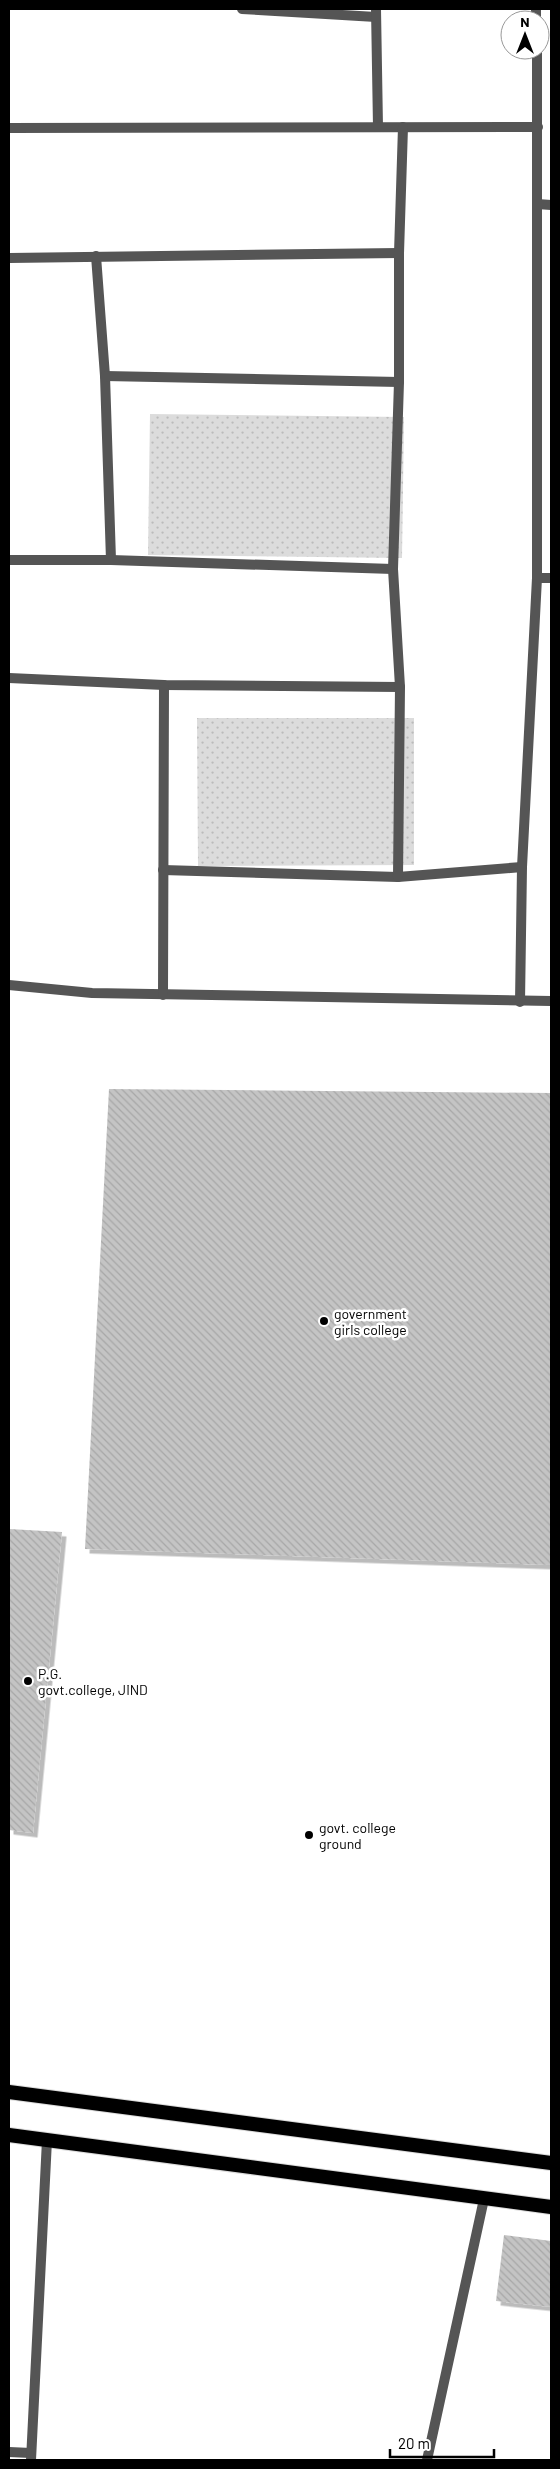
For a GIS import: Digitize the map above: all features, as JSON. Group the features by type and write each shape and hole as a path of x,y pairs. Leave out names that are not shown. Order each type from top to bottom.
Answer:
{"highway":[{"path":"9,2092 551,2163"},
{"path":"9,2135 551,2207"}],"street":[{"path":"242,9 376,13 378,127"},
{"path":"520,1002 522,867 537,578 537,60"},
{"path":"398,877 400,687 393,569 399,382 399,253 403,127"},
{"path":"9,128 538,127"},
{"path":"537,204 551,205"},
{"path":"9,258 399,253"},
{"path":"96,256 104,376 111,560"},
{"path":"104,376 399,382"},
{"path":"9,560 111,560 393,569"},
{"path":"537,578 551,578"},
{"path":"9,678 164,685 400,687"},
{"path":"163,995 164,685"},
{"path":"163,870 398,877 522,867"},
{"path":"9,985 92,993 520,1002 551,1001"},
{"path":"9,2452 31,2457 47,2140"},
{"path":"427,2460 484,2199"}],"shaded area":[{"path":"150,414 404,417 402,558 148,555"},
{"path":"197,718 414,718 414,865 198,866"}],"building":[{"name":"government girls college","path":"109,1089 551,1093 551,1565 85,1549"},
{"name":"P.G. govt.college, JIND","path":"9,1529 62,1532 33,1833 9,1830"},
{"path":"504,2235 551,2241 551,2307 496,2301"}],"place":[{"name":"government girls college","path":"324,1321"},
{"name":"P.G. govt.college, JIND","path":"28,1681"},
{"name":"govt. college ground","path":"309,1835"}]}
